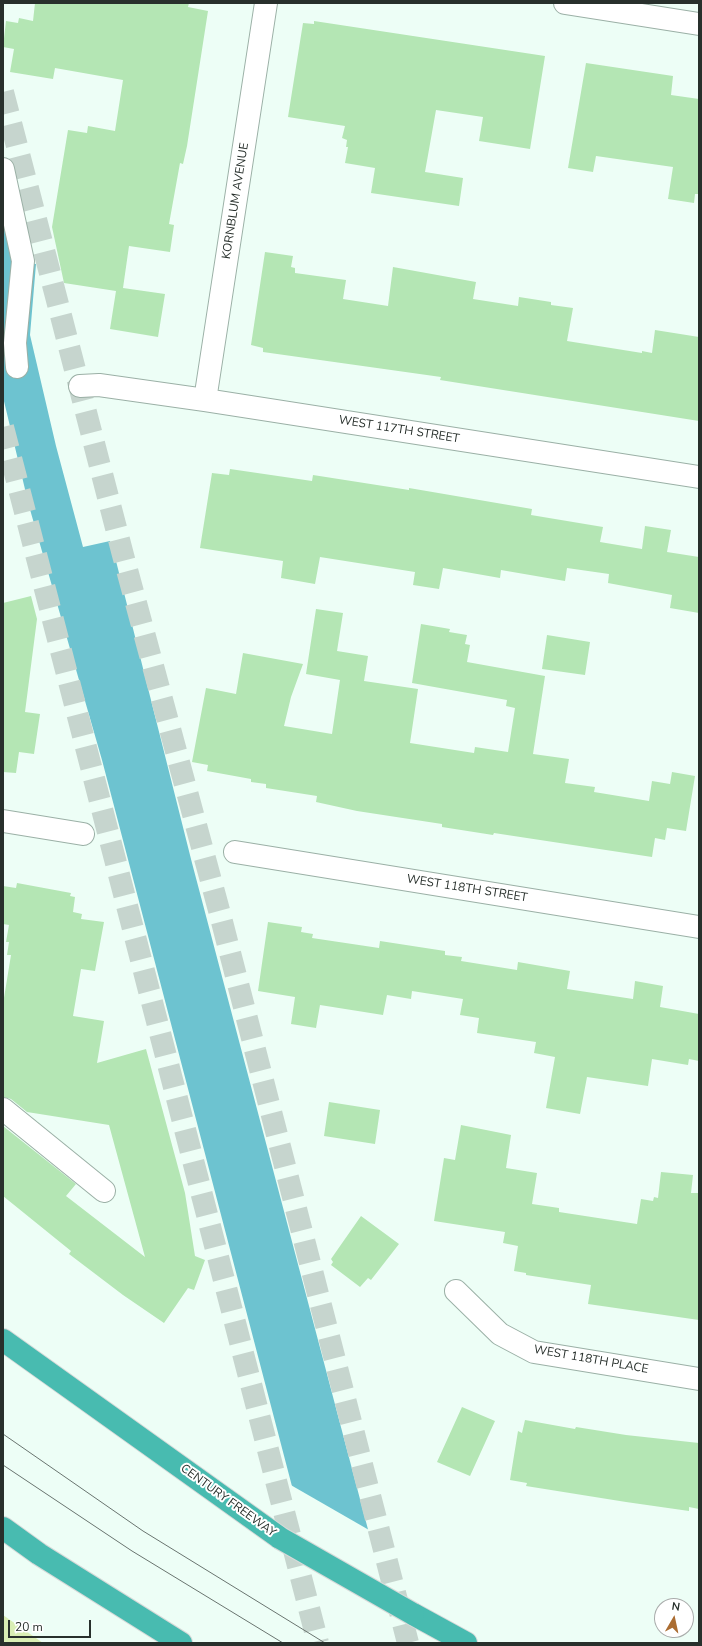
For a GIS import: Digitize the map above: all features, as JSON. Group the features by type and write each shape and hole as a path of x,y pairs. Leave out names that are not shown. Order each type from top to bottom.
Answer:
{"highway":[{"name":"CENTURY FREEWAY","path":"3,1340 280,1538 466,1643"},
{"path":"3,1528 38,1554 181,1643"}],"street":[{"name":"KORNBLUM AVENUE","path":"205,400 266,3"},
{"path":"565,3 699,24"},
{"path":"3,169 23,261 15,343 17,367"},
{"name":"WEST 117TH STREET","path":"89,385 205,400 699,477"},
{"path":"3,821 83,834"},
{"name":"WEST 118TH STREET","path":"235,852 699,927"},
{"path":"3,1109 104,1191"},
{"name":"WEST 118TH PLACE","path":"456,1291 500,1334 534,1352 699,1379"}],"green space":[{"path":"3,1615 43,1643 3,1643"}],"water":[{"path":"3,220 12,261 36,264 30,335 56,446 83,547 110,541 115,557 192,863 398,1643 333,1643 102,760 29,506 3,397"}],"pier":[{"path":"289,1484 369,1530 400,1643 331,1643"}],"building":[{"path":"35,3 189,3 188,7 208,11 187,146 183,164 180,163 169,224 174,225 170,252 129,246 123,288 165,294 158,337 110,329 116,291 64,283 52,227 68,130 87,133 88,126 115,131 123,80 55,68 53,79 10,72 14,49 3,47 6,21 18,23 19,18 33,21"},
{"path":"314,21 545,56 530,149 479,141 483,117 436,110 425,172 463,178 459,206 371,193 375,168 345,163 348,147 346,147 347,140 342,138 345,126 288,117 303,23 314,24"},
{"path":"586,63 673,76 671,95 699,99 699,194 695,194 694,203 668,199 673,167 596,156 593,172 568,168"},
{"path":"265,252 293,256 291,267 295,268 295,273 346,280 343,299 388,306 393,267 476,282 473,299 518,306 519,297 551,302 551,305 573,308 567,341 642,353 642,351 652,353 655,330 699,337 699,421 440,380 441,377 263,352 263,348 251,345"},
{"path":"230,469 312,481 313,475 409,490 409,488 532,509 531,515 603,527 600,542 642,549 645,526 671,530 667,552 699,557 699,613 670,608 672,595 608,583 609,574 567,568 565,581 501,570 500,578 443,568 439,589 413,585 415,572 320,557 315,584 281,578 283,561 200,548 212,473 229,475"},
{"path":"31,596 37,619 25,712 40,714 34,754 19,752 16,773 3,772 3,603"},
{"path":"316,609 343,613 337,651 368,656 364,681 418,689 410,743 474,753 475,747 508,752 515,708 506,706 507,700 412,683 421,624 450,629 449,632 467,635 465,644 470,645 467,662 545,676 533,754 569,759 565,783 595,787 594,792 649,801 652,781 670,784 672,772 695,776 686,831 667,828 665,840 655,838 652,857 494,833 493,835 442,827 442,824 357,811 316,802 317,796 266,788 266,784 251,782 251,779 207,771 208,765 192,762 206,688 236,694 243,653 303,664 291,697 284,726 332,734 340,680 306,674"},
{"path":"547,635 590,642 585,675 542,669"},
{"path":"17,883 71,893 70,896 75,897 73,912 82,914 81,919 104,922 95,971 81,969 73,1016 104,1021 97,1063 146,1049 185,1193 195,1256 205,1260 194,1290 188,1288 164,1323 123,1295 69,1254 71,1251 3,1196 3,1126 76,1184 66,1196 145,1257 109,1125 27,1112 11,1099 3,1097 3,1004 11,955 7,955 9,942 6,942 9,925 3,924 3,886 16,888"},
{"path":"268,922 302,927 301,932 313,934 312,938 379,948 380,941 445,951 445,955 462,957 461,961 517,970 518,962 570,971 567,989 633,999 635,981 663,986 660,1007 699,1014 699,1061 689,1059 688,1065 652,1059 648,1086 587,1077 580,1114 546,1108 555,1057 534,1053 536,1042 477,1033 479,1018 460,1015 463,999 412,991 411,999 387,995 383,1015 320,1005 316,1028 291,1024 295,997 258,991"},
{"path":"329,1102 380,1110 375,1144 324,1136"},
{"path":"461,1125 511,1135 506,1168 537,1173 532,1204 559,1208 559,1212 637,1224 641,1199 653,1201 654,1197 658,1198 661,1172 693,1175 691,1193 699,1193 699,1320 588,1304 591,1285 526,1275 526,1273 514,1271 518,1246 503,1243 505,1232 434,1221 444,1158 455,1160"},
{"path":"361,1216 399,1244 371,1280 368,1278 360,1287 331,1265 333,1262 331,1259"},
{"path":"462,1407 495,1421 470,1476 437,1462"},
{"path":"525,1420 575,1429 576,1427 626,1435 699,1443 699,1509 689,1507 689,1511 626,1502 526,1486 527,1483 510,1480 518,1431 522,1433"}],"tunnel":[{"path":"3,92 123,555 220,914 408,1643"},
{"path":"3,427 318,1643"}],"tram line":[{"path":"3,1434 143,1531 325,1643"},
{"path":"3,1465 132,1551 283,1643"}]}
